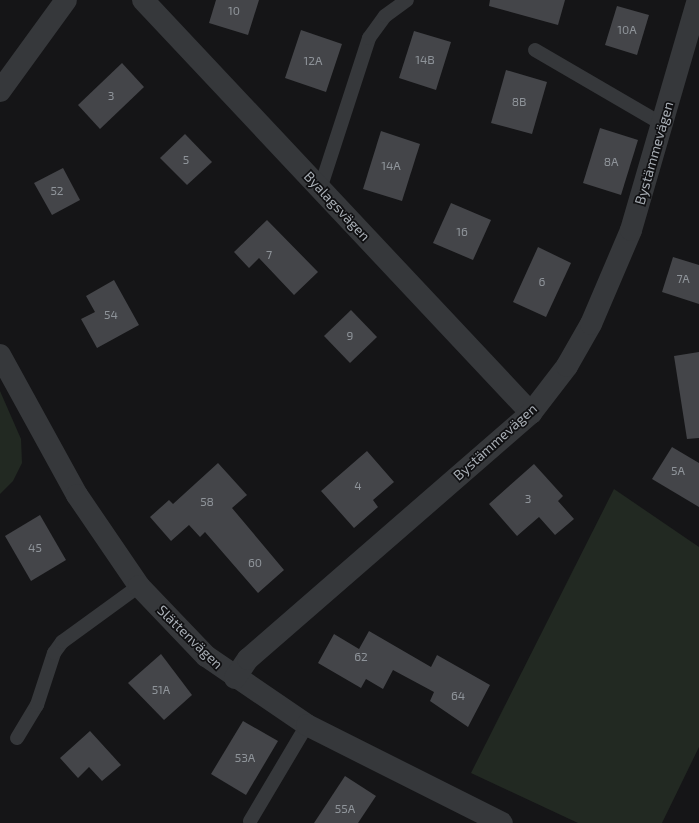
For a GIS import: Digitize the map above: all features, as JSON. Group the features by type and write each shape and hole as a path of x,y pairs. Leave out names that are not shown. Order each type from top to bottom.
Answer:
{"street":[{"path":"0,91 66,0"},
{"name":"Byalagsvägen","path":"143,0 531,413"},
{"name":"Bystämmevägen","path":"235,678 248,659 531,413 567,366 612,278 631,230 698,0"},
{"name":"Slättenvägen","path":"0,355 78,495 139,586 206,656 235,678 307,725 502,823"}],"lane":[{"path":"320,189 369,38 385,16 407,0"},
{"path":"535,50 662,124"},
{"path":"17,738 37,705 54,653 62,642 139,586"},
{"path":"250,821 307,725"}],"shaded area":[{"path":"0,391 21,439 22,463 13,481 0,494"},
{"path":"614,489 699,547 699,747 662,823 578,823 471,773"}],"building":[{"path":"216,0 259,0 248,35 209,23"},
{"path":"490,0 565,0 558,25 489,6"},
{"path":"617,6 649,15 637,55 605,45"},
{"path":"301,30 342,44 326,92 285,78"},
{"path":"414,31 451,42 436,90 399,78"},
{"path":"122,63 144,87 100,129 78,105"},
{"path":"506,70 547,82 532,134 491,123"},
{"path":"600,128 638,140 621,195 583,183"},
{"path":"381,131 420,144 402,201 363,189"},
{"path":"185,134 212,162 187,185 160,158"},
{"path":"63,168 80,200 52,215 34,183"},
{"path":"451,203 491,220 473,260 433,243"},
{"path":"267,220 318,272 294,295 259,258 249,268 234,252"},
{"path":"538,247 571,263 546,317 513,302"},
{"path":"673,257 699,265 699,304 662,292"},
{"path":"114,280 139,325 97,348 81,319 95,312 86,296"},
{"path":"351,310 377,337 350,363 324,336"},
{"path":"699,352 699,438 687,439 674,356"},
{"path":"672,447 699,463 699,507 652,479"},
{"path":"367,451 394,482 373,500 378,507 354,528 321,491"},
{"path":"218,463 247,495 232,508 284,570 258,593 205,532 200,537 189,525 171,541 150,517 169,500 173,504"},
{"path":"534,464 563,496 558,501 574,519 555,535 539,517 517,536 489,504"},
{"path":"40,515 66,560 31,581 5,536"},
{"path":"369,631 431,667 437,655 490,685 468,727 430,701 434,692 393,670 383,689 366,679 361,688 318,663 334,634 359,649"},
{"path":"161,654 192,695 164,720 128,683"},
{"path":"243,721 278,741 246,795 211,774"},
{"path":"90,731 121,765 102,781 89,767 78,778 60,758"},
{"path":"345,776 376,796 358,823 314,823"}]}
